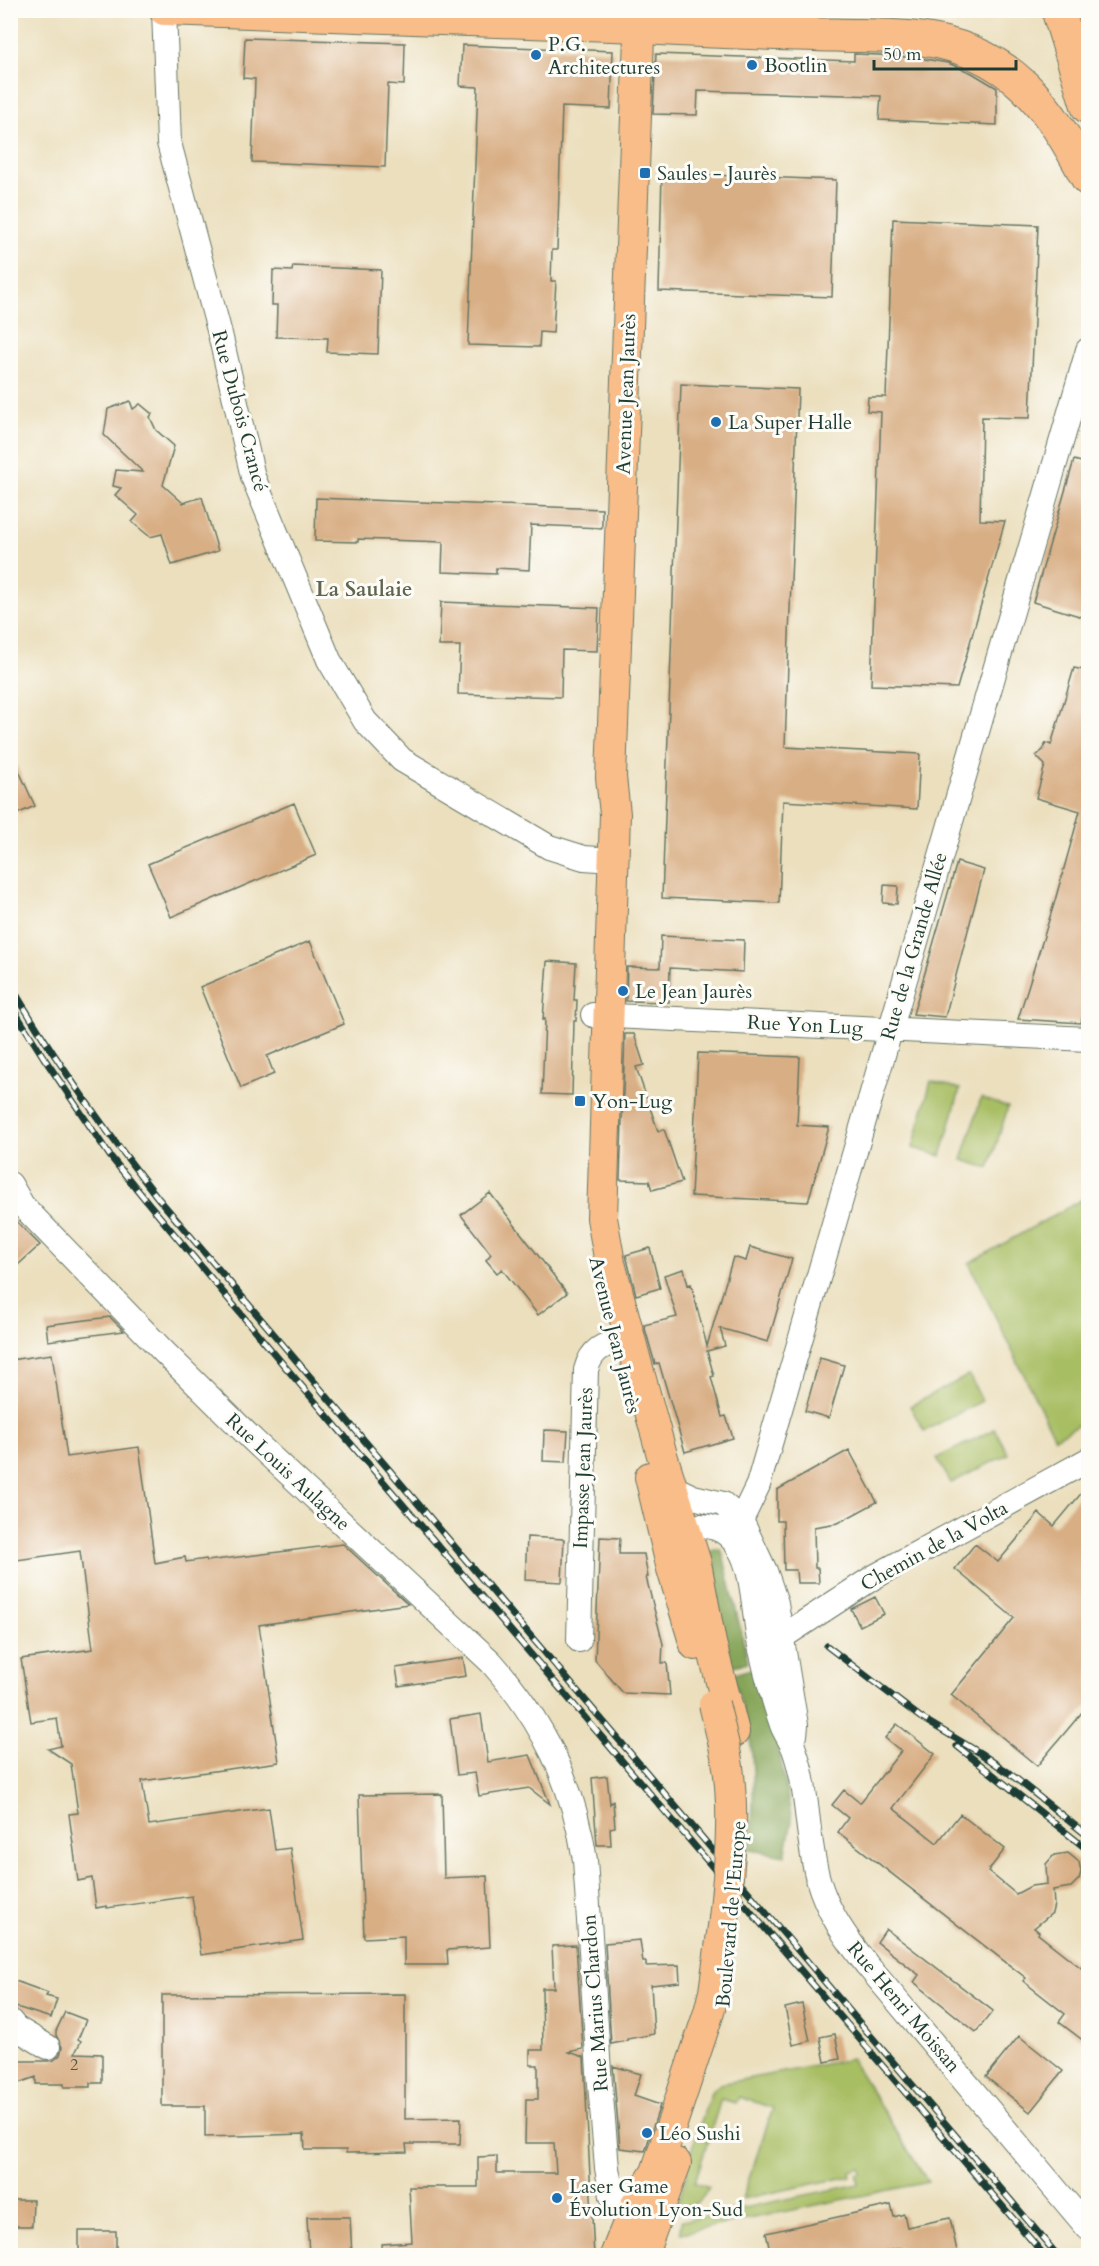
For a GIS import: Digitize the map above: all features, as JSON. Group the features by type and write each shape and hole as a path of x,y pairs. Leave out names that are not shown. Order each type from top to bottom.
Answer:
{"highway":[{"path":"1058,10 1089,107"},
{"path":"639,19 904,37 958,46 975,52 1003,69 1040,101 1060,128 1089,179"}],"main road":[{"path":"164,10 639,19"},
{"name":"Avenue Jean Jaurès","path":"639,19 611,777 615,814 606,860 600,1015 602,1218 625,1352 628,1392 678,1511"},
{"name":"Avenue Jean Jaurès","path":"625,1352 678,1511 678,1590 721,1704"},
{"name":"Boulevard de l'Europe","path":"615,2256 672,2177 722,2015 728,1925 740,1859 741,1819 735,1735 721,1704"},
{"name":"Boulevard de l'Europe","path":"642,2256 645,2214"}],"street":[{"name":"Rue Dubois Crancé","path":"164,10 169,143 221,337 253,477 329,660 365,721 402,760 549,847 569,854 606,860"},
{"name":"Rue de la Grande Allée","path":"736,1529 758,1485 1089,350"},
{"name":"Rue Yon Lug","path":"600,1015 1089,1039"},
{"name":"Rue Louis Aulagne","path":"10,1184 22,1205 172,1360 262,1449 491,1662 527,1707 559,1763"},
{"name":"Impasse Jean Jaurès","path":"579,1640 586,1370 590,1357 598,1349 625,1352"},
{"name":"Chemin de la Volta","path":"782,1637 874,1576 1089,1460"},
{"path":"678,1511 697,1525 736,1529"},
{"name":"Rue Henri Moissan","path":"736,1529 747,1566 766,1672 782,1727 794,1749"},
{"name":"Rue Henri Moissan","path":"736,1529 765,1570 776,1603 796,1725 794,1749 818,1879 830,1909 844,1934 873,1971 1089,2228"},
{"name":"Rue Henri Moissan","path":"750,1583 758,1594 770,1636 776,1639 782,1637"},
{"name":"Rue Marius Chardon","path":"559,1763 575,1810 585,1860 607,2168 612,2196 645,2214"},
{"path":"10,2021 16,2028 48,2047"}],"green space":[{"path":"931,1081 960,1089 941,1156 913,1148"},
{"path":"981,1098 1008,1107 989,1168 962,1160"},
{"path":"1088,1196 1088,1420 1055,1438 969,1263"},
{"path":"969,1375 982,1401 924,1431 910,1406"},
{"path":"995,1429 1008,1454 951,1483 937,1458"},
{"path":"720,1549 723,1554 748,1662 730,1667 710,1557 710,1552"},
{"path":"751,1669 756,1684 762,1683 778,1745 792,1821 785,1856 750,1850 753,1762 747,1726 733,1674"},
{"path":"851,2059 928,2182 681,2233 681,2221 859,2184 857,2175 861,2174 860,2168 850,2171 851,2176 742,2199 773,2108 739,2097 736,2103 721,2099 695,2182 709,2187 704,2196 692,2205 677,2206 687,2174 686,2166 711,2092 720,2084"}],"building":[{"path":"245,38 405,43 404,85 388,84 385,167 252,162 255,79 243,78"},
{"path":"462,45 613,51 611,109 562,107 557,250 552,250 551,281 556,281 553,333 540,332 539,347 468,345 478,87 460,86"},
{"path":"656,54 854,61 854,54 919,58 948,63 972,73 997,88 997,125 879,120 881,96 698,91 697,115 653,114"},
{"path":"662,173 836,180 832,297 659,291"},
{"path":"893,219 1038,225 1030,418 982,417 980,520 1005,521 957,688 871,685 881,412 867,411 868,397 886,397"},
{"path":"293,266 381,270 378,354 327,352 328,338 276,337 277,305 272,305 273,270 292,271"},
{"path":"681,384 798,389 785,747 920,754 917,809 783,801 779,903 662,898"},
{"path":"130,401 133,409 140,404 152,414 150,417 156,430 174,446 163,485 183,503 202,497 218,551 172,565 162,534 150,537 132,522 138,515 115,495 121,488 113,486 116,470 143,472 104,435 108,409"},
{"path":"1074,460 1089,464 1089,619 1033,602"},
{"path":"316,498 602,509 602,528 531,525 529,570 496,568 496,574 442,572 443,542 358,539 358,542 315,541"},
{"path":"441,602 599,608 597,651 562,650 561,697 458,694 460,646 439,646"},
{"path":"1074,668 1089,671 1089,991 1081,1023 1018,1019 1080,811 1036,798 1045,765 1036,756 1043,750 1046,743 1051,745"},
{"path":"10,751 35,806 19,813 10,794"},
{"path":"294,803 316,855 171,917 148,864"},
{"path":"957,862 984,870 945,1017 913,1014"},
{"path":"884,885 898,886 897,904 883,903"},
{"path":"661,936 744,940 743,972 670,968 669,1002 626,1001 627,967 660,968"},
{"path":"310,941 344,1024 267,1056 274,1074 241,1088 200,987"},
{"path":"547,961 576,963 574,1000 577,1000 576,1021 574,1021 572,1095 542,1094"},
{"path":"625,1034 634,1034 644,1065 636,1067 658,1131 664,1129 682,1182 652,1190 649,1181 620,1180"},
{"path":"698,1053 800,1057 797,1125 829,1127 808,1202 691,1196"},
{"path":"490,1193 567,1293 538,1315 502,1269 497,1273 486,1260 491,1254 461,1215"},
{"path":"10,1215 40,1245 10,1272"},
{"path":"750,1247 792,1259 768,1342 720,1328 725,1346 707,1351 714,1376 711,1377 722,1417 726,1416 733,1438 685,1452 659,1363 655,1364 644,1325 677,1317 664,1275 684,1269 688,1285 691,1284 707,1346 733,1257 746,1261"},
{"path":"650,1248 660,1288 636,1295 626,1255"},
{"path":"110,1317 124,1331 48,1341 46,1325"},
{"path":"52,1354 67,1457 139,1447 155,1563 185,1557 186,1562 206,1559 207,1561 343,1544 408,1604 259,1625 279,1762 142,1781 149,1825 269,1808 275,1850 290,1848 303,1940 201,1955 192,1896 96,1908 92,1878 78,1881 69,1814 78,1813 71,1764 48,1749 61,1746 57,1718 31,1722 21,1659 93,1649 80,1551 10,1561 10,1360"},
{"path":"820,1358 844,1365 829,1418 805,1411"},
{"path":"544,1430 568,1431 566,1462 543,1461"},
{"path":"849,1450 877,1502 838,1523 814,1527 815,1568 818,1568 819,1583 797,1583 796,1570 784,1570 783,1521 777,1521 777,1490"},
{"path":"1089,1484 1089,1704 1037,1766 951,1695 1014,1618 955,1569 975,1544 998,1562 1039,1513 1054,1526"},
{"path":"527,1537 564,1539 562,1582 525,1580"},
{"path":"600,1537 620,1538 619,1554 644,1554 648,1577 646,1577 663,1644 662,1663 667,1663 670,1695 623,1693 595,1660"},
{"path":"875,1597 884,1614 860,1626 851,1609"},
{"path":"463,1658 466,1676 399,1686 396,1668"},
{"path":"481,1714 488,1762 530,1755 550,1804 529,1788 479,1796 475,1773 457,1775 450,1719"},
{"path":"897,1724 935,1754 893,1808 937,1843 960,1814 1005,1849 988,1871 1016,1894 1031,1886 1047,1884 1046,1864 1054,1855 1068,1853 1079,1862 1081,1872 1079,1879 1071,1887 1053,1890 1052,1913 1034,1928 1039,1932 1038,1934 1089,1974 1089,2045 1059,2022 1065,2014 1023,1981 1026,1978 838,1832 848,1818 832,1805 844,1790 860,1803 901,1751 885,1738"},
{"path":"607,1776 610,1804 613,1801 615,1827 610,1828 611,1845 597,1845 592,1778"},
{"path":"442,1794 444,1878 487,1876 490,1947 447,1950 448,1965 404,1965 404,1936 364,1938 359,1795"},
{"path":"886,1929 993,2011 976,2032 914,1982 919,1975 877,1942"},
{"path":"640,1940 643,1962 646,1962 646,1966 679,1965 680,1982 651,1985 654,2034 611,2044 605,1943"},
{"path":"576,1945 583,2049 569,2052 584,2057 594,2256 383,2256 382,2244 412,2242 409,2187 478,2187 478,2157 497,2156 497,2173 556,2173 554,2143 525,2143 526,2099 538,2099 538,2065 530,2065 530,2050 543,2050 542,1988 554,1988 552,1946"},
{"path":"10,1979 48,1993 46,1996 57,1999 51,2018 10,2005"},
{"path":"405,1994 405,2119 461,2118 460,2144 406,2144 407,2152 346,2153 346,2150 305,2150 304,2134 205,2137 205,2106 162,2106 162,1995"},
{"path":"802,2004 810,2041 793,2045 785,2008"},
{"path":"65,2012 86,2020 78,2039 81,2041 75,2053 102,2054 102,2083 90,2083 90,2087 64,2087 64,2084 36,2084 36,2077 10,2086 10,2061 48,2061 60,2055 62,2047 56,2031"},
{"path":"835,2034 840,2059 825,2062 820,2037"},
{"path":"1019,2036 1063,2071 1030,2112 986,2077"},
{"path":"613,2066 641,2074 634,2096 660,2105 645,2151 620,2148"},
{"path":"10,2200 33,2200 32,2226 10,2226"},
{"path":"891,2205 894,2217 904,2214 907,2227 950,2218 958,2256 902,2256 901,2248 867,2256 771,2256 766,2233"},
{"path":"307,2217 350,2217 352,2256 309,2256"},
{"path":"79,2231 116,2231 116,2256 79,2256"}],"railway":[{"path":"10,984 80,1093 158,1198 1058,2256"},
{"path":"10,1004 110,1156 149,1204 282,1363 1045,2256"},
{"path":"827,1646 920,1717 1009,1773 1088,1836"},
{"path":"957,1746 1088,1850"}],"place":[{"name":"P.G. Architectures","path":"536,55"},
{"name":"Bootlin","path":"752,65"},
{"name":"Saules - Jaurès","path":"645,173"},
{"name":"La Super Halle","path":"716,422"},
{"name":"Le Jean Jaurès","path":"623,991"},
{"name":"Yon-Lug","path":"580,1101"},
{"name":"Léo Sushi","path":"647,2133"},
{"name":"Laser Game Évolution Lyon-Sud","path":"557,2198"}],"district":[{"name":"La Saulaie","path":"364,589"}]}
